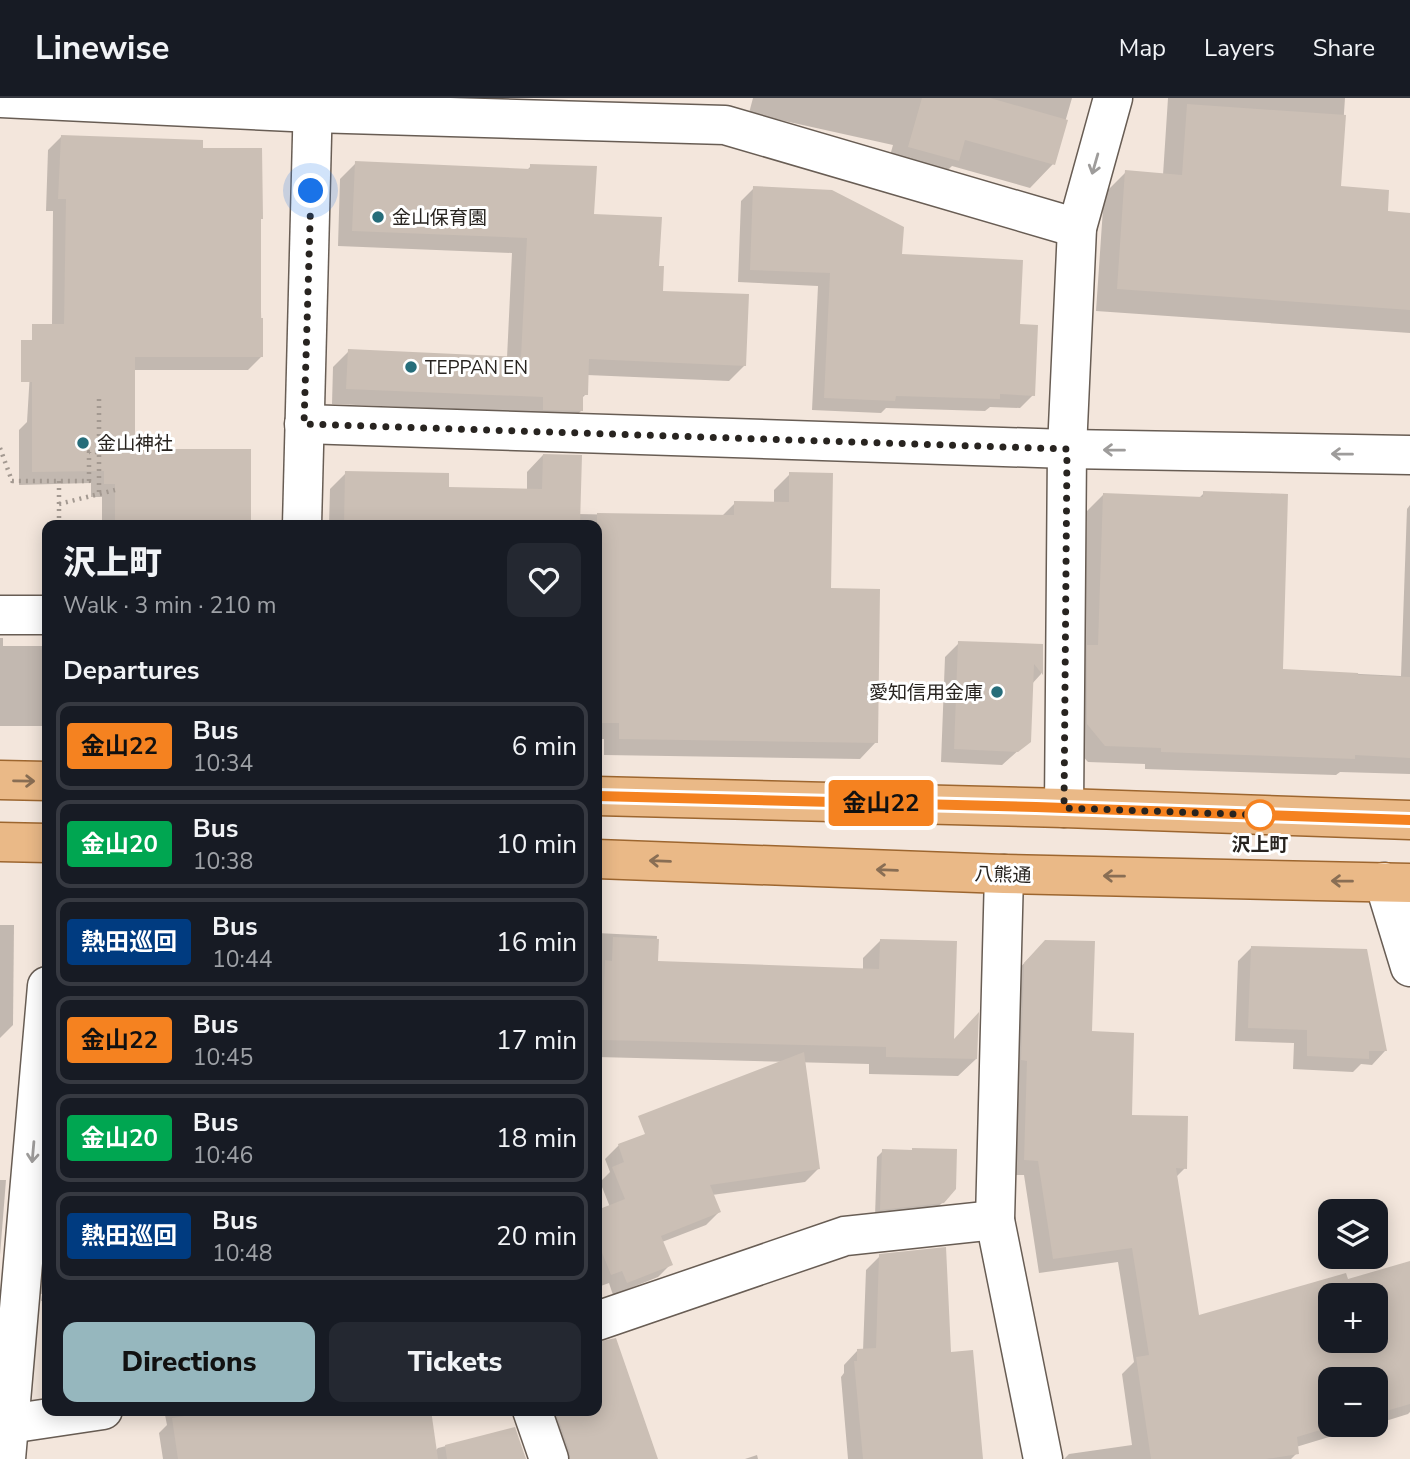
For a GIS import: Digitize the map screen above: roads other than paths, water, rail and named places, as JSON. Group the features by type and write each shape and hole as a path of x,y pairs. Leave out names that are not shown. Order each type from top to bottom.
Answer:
{"main road":[{"path":"0,780 42,781"},
{"path":"602,796 1410,820"},
{"path":"0,842 42,843"},
{"name":"八熊通","path":"602,859 1004,874 1397,882"}],"street":[{"path":"0,98 727,112 1077,228"},
{"path":"1064,808 1067,449 1077,228 1113,98"},
{"path":"302,520 313,105"},
{"path":"304,424 1067,449 1410,455"},
{"path":"0,615 42,615"},
{"path":"1004,874 995,1220 1043,1459"},
{"path":"1397,882 1410,968"},
{"path":"42,1043 7,1442 85,1416"},
{"path":"602,1319 845,1236 995,1220"},
{"path":"534,1416 549,1459"}],"place":[{"name":"金山保育園","path":"378,217"},
{"name":"TEPPAN EN","path":"411,367"},
{"name":"金山神社","path":"83,443"},
{"name":"愛知信用金庫","path":"997,692"},
{"name":"沢上町","path":"1260,815"}]}
